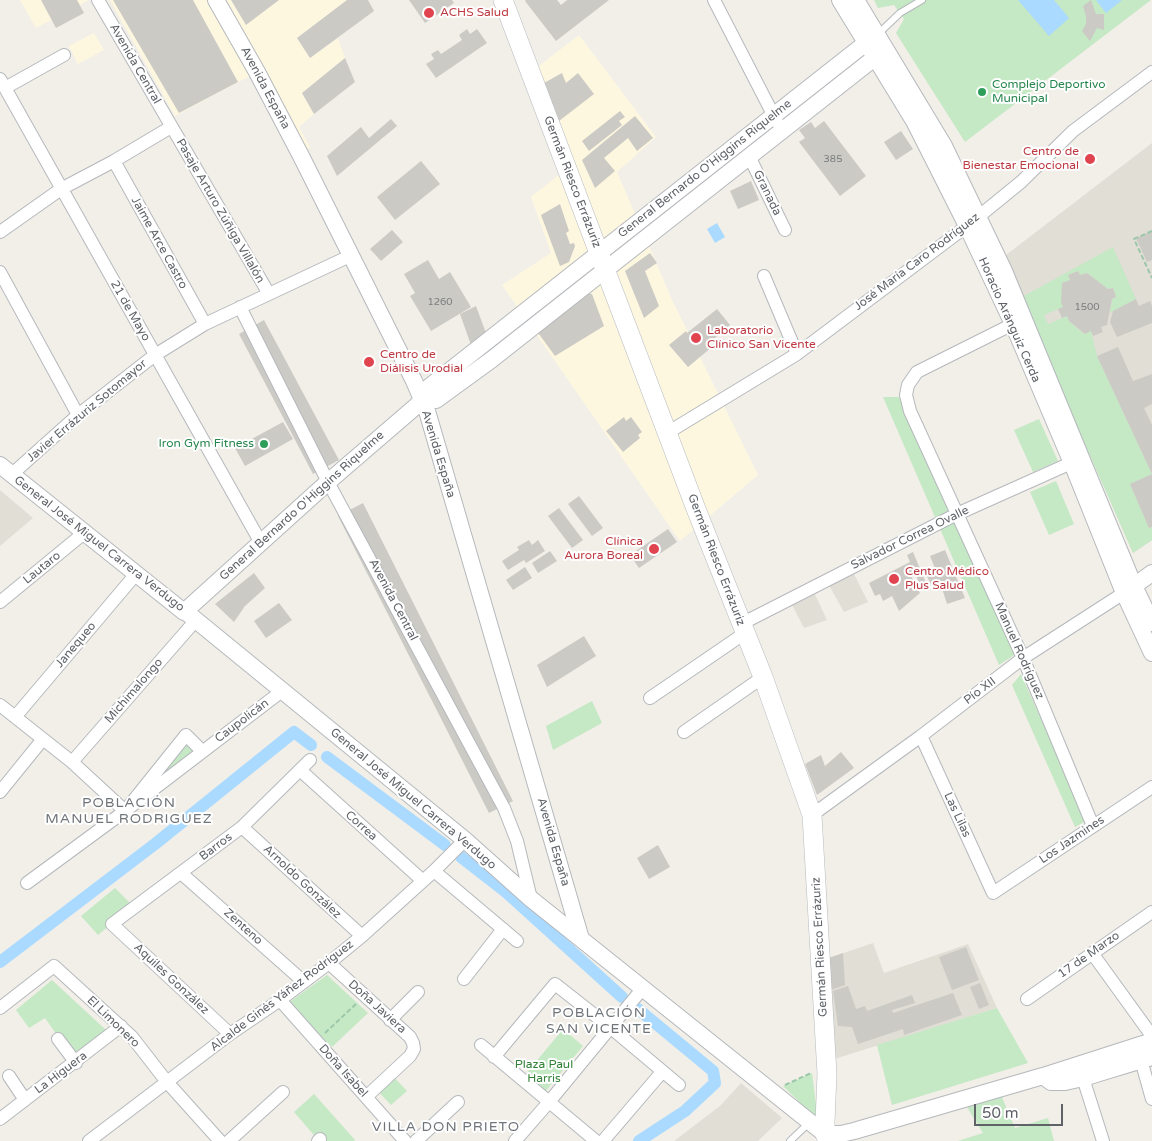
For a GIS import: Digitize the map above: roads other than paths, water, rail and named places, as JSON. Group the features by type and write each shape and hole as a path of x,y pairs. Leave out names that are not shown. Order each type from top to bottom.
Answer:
{"main road":[{"name":"Germán Riesco Errázuriz","path":"503,0 667,434 763,677 812,815 827,1074 827,1137"}],"street":[{"name":"Avenida Central","path":"98,0 171,127"},
{"name":"Avenida España","path":"216,0 257,72 352,256 426,411 581,939"},
{"path":"714,0 782,130"},
{"name":"Horacio Aránguiz Cerda","path":"840,0 880,53 914,121 972,221 1004,271 1018,322 1129,589 1152,653"},
{"name":"Horacio Aránguiz Cerda","path":"856,0 871,39"},
{"name":"General Bernardo O'Higgins Riquelme","path":"190,616 260,543 422,401 429,387 871,39"},
{"name":"General Bernardo O'Higgins Riquelme","path":"422,401 436,400 491,360 880,53"},
{"path":"3,84 64,55"},
{"name":"José María Caro Rodríguez","path":"667,434 797,354 972,221 1021,182 1073,131 1152,72"},
{"name":"21 de Mayo","path":"3,84 260,543"},
{"path":"0,232 61,189 114,161 171,127"},
{"name":"Pasaje Arturo Zúñiga Villalón","path":"171,127 269,294"},
{"name":"Granada","path":"749,156 785,230"},
{"name":"Jaime Arce Castro","path":"114,161 205,324"},
{"name":"Javier Errázuriz Sotomayor","path":"5,470 78,416 155,355 205,324 352,256"},
{"path":"0,272 78,416"},
{"path":"764,276 797,354"},
{"name":"Avenida Central","path":"240,307 328,482 398,608 504,808 517,841 531,899"},
{"name":"Manuel Rodríguez","path":"1018,322 917,372 908,385 906,394 910,410 1023,658 1093,826"},
{"name":"Salvador Correa Ovalle","path":"650,698 743,628 957,514 1077,461"},
{"name":"General José Miguel Carrera Verdugo","path":"5,470 190,616 465,840 531,899 772,1090 827,1137"},
{"name":"Lautaro","path":"0,602 84,533"},
{"name":"Pío XII","path":"812,815 921,736 1023,658 1152,572"},
{"name":"Janequeo","path":"15,717 136,574"},
{"name":"Horacio Aránguiz Cerda","path":"1129,589 1152,623"},
{"name":"Michimalongo","path":"72,762 190,616"},
{"path":"684,732 763,677"},
{"name":"Caupolicán","path":"27,883 282,691"},
{"path":"0,705 72,762 125,811"},
{"name":"Caupolicán","path":"125,811 186,735 202,751"},
{"name":"Las Lilas","path":"921,736 993,893"},
{"path":"0,792 43,739"},
{"name":"Barros","path":"112,924 133,906 242,827 310,760"},
{"name":"Correa","path":"300,770 423,881"},
{"name":"Los Jazmines","path":"993,893 1152,787"},
{"name":"Arnoldo González","path":"242,827 362,936"},
{"name":"Alcalde Ginés Yáñez Rodríguez","path":"89,1141 230,1034 280,1000 329,963 423,881 465,840"},
{"path":"434,871 517,941"},
{"name":"Zenteno","path":"181,873 304,982"},
{"name":"17 de Marzo","path":"1026,999 1152,912"},
{"name":"Aquiles González","path":"112,924 230,1034"},
{"path":"464,979 503,929"},
{"path":"1092,953 1152,1036"},
{"name":"Doña Javiera","path":"329,963 410,1038 414,1049 406,1061 366,1097"},
{"name":"El Limonero","path":"0,1008 54,966 132,1037 167,1082 220,1141"},
{"path":"494,1057 555,984 679,1085"},
{"path":"515,1141 644,988"},
{"path":"390,1020 418,992"},
{"name":"Doña Isabel","path":"280,1000 405,1141"},
{"name":"La Higuera","path":"0,1119 121,1026"},
{"path":"58,1039 76,1062"},
{"path":"827,1137 854,1131 1043,1076 1152,1041"},
{"path":"480,1045 596,1141"},
{"path":"1043,1076 1050,1082 1058,1083 1083,1078 1146,1059 1152,1099"},
{"path":"603,1141 662,1072"},
{"path":"9,1076 25,1100"},
{"path":"1083,1078 1103,1141"},
{"path":"229,1141 283,1092"},
{"path":"416,1141 458,1102"}],"lane":[{"path":"871,39 900,14 922,0"},
{"path":"790,1141 810,1122"}],"water":[{"path":"1018,0 1054,0 1069,18 1049,36"},
{"path":"1096,0 1122,0 1106,13"},
{"path":"717,223 725,237 715,243 707,229"}],"waterway":[{"path":"0,962 155,844 294,732 311,745"},
{"path":"327,757 445,845"},
{"path":"461,857 506,892 622,997"},
{"path":"638,1009 713,1071 715,1083 685,1111 639,1141"}],"place":[{"name":"ACHS Salud","path":"429,13"},
{"name":"Complejo Deportivo Municipal","path":"982,92"},
{"name":"Centro de Bienestar Emocional","path":"1090,159"},
{"name":"Laboratorio Clínico San Vicente","path":"696,338"},
{"name":"Centro de Diálisis Urodial","path":"369,362"},
{"name":"Iron Gym Fitness","path":"264,444"},
{"name":"Clínica Aurora Boreal","path":"654,549"},
{"name":"Centro Médico Plus Salud","path":"894,579"}],"district":[{"name":"POBLACIÓN MANUEL RODRIGUEZ","path":"129,812"},
{"name":"POBLACIÓN SAN VICENTE","path":"599,1022"},
{"name":"VILLA DON PRIETO","path":"446,1127"}],"park label":[{"name":"Plaza Paul Harris","path":"544,1072"}]}
